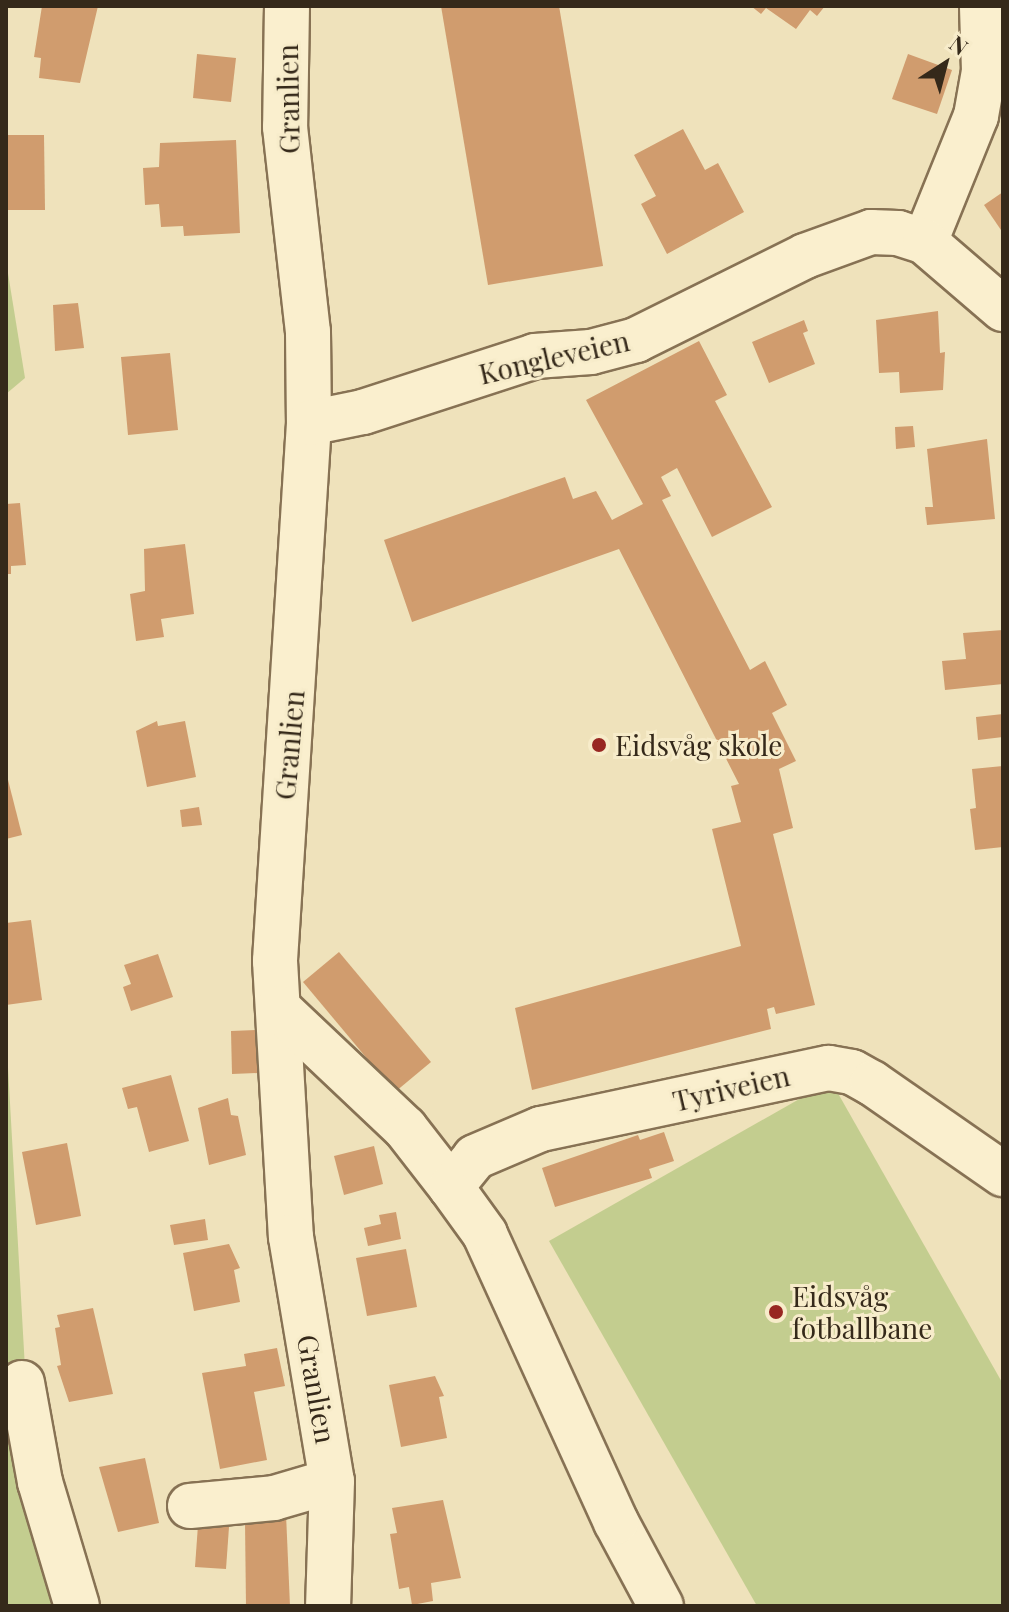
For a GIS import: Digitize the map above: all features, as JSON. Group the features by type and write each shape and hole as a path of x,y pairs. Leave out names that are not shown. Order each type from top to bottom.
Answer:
{"street":[{"name":"Granlien","path":"287,6 285,127 308,332 309,423 295,686 275,907 291,1237 332,1481 328,1606"},
{"path":"925,242 976,116 984,71 982,6"},
{"name":"Kongleveien","path":"309,423 363,412 535,356 591,352 636,340 851,238 898,233 925,242 1003,309"},
{"path":"278,1008 405,1128 485,1234 616,1522 661,1606"},
{"name":"Tyriveien","path":"451,1187 482,1152 541,1129 829,1068 852,1072 872,1083 1003,1174"},
{"path":"22,1383 40,1482 77,1606"},
{"name":"Granlien","path":"190,1506 274,1498 332,1481"}],"green space":[{"path":"6,261 25,378 6,394"},
{"path":"6,1032 30,1457 81,1606 6,1606"},
{"name":"Eidsvåg fotballbane","path":"831,1081 1003,1384 1003,1606 757,1606 549,1241"}],"building":[{"path":"42,6 98,6 80,83 39,78 41,58 34,57"},
{"path":"441,6 559,6 603,266 488,285"},
{"path":"751,6 825,6 817,16 810,10 796,29 766,8 761,14"},
{"path":"197,54 236,58 231,102 193,98"},
{"path":"908,54 952,70 937,114 892,99"},
{"path":"683,129 705,170 718,163 744,212 667,254 641,204 656,196 634,155"},
{"path":"6,135 44,135 45,210 6,210"},
{"path":"236,140 240,233 184,236 183,226 161,227 159,204 145,205 143,168 159,167 160,143"},
{"path":"1003,192 1003,233 984,205"},
{"path":"78,303 84,348 55,351 53,305"},
{"path":"938,311 940,353 945,352 943,390 900,393 899,372 879,373 876,320"},
{"path":"804,320 808,331 803,333 815,364 769,383 752,342"},
{"path":"699,341 727,395 715,401 772,507 712,537 677,468 661,477 671,496 662,500 750,670 765,661 787,705 772,713 796,761 779,769 793,828 773,834 815,1005 776,1014 774,1007 767,1009 771,1029 532,1090 515,1008 741,946 712,829 741,822 731,786 739,784 619,549 412,622 384,540 565,477 573,499 596,491 612,520 643,504 586,400"},
{"path":"170,353 178,430 128,435 121,357"},
{"path":"913,426 915,447 896,449 895,427"},
{"path":"987,439 995,519 927,525 925,507 933,507 927,449"},
{"path":"20,503 26,565 11,566 11,574 6,574 6,504"},
{"path":"185,544 194,614 161,619 164,637 136,641 130,594 145,591 144,549"},
{"path":"1003,630 1003,684 945,690 942,661 966,659 963,633"},
{"path":"1003,714 1003,737 978,740 976,717"},
{"path":"157,721 158,726 185,721 196,777 147,787 136,731"},
{"path":"1003,766 1003,847 975,850 970,809 976,808 972,769"},
{"path":"6,772 22,835 6,839"},
{"path":"199,807 202,825 182,827 180,810"},
{"path":"31,920 42,1000 6,1005 6,923"},
{"path":"339,952 431,1062 395,1092 303,982"},
{"path":"158,954 173,997 131,1011 123,987 131,984 124,965"},
{"path":"257,1030 258,1073 232,1074 231,1031"},
{"path":"171,1075 189,1141 149,1152 137,1107 128,1109 122,1088"},
{"path":"228,1098 231,1115 238,1116 246,1155 209,1165 198,1108"},
{"path":"664,1132 674,1161 649,1169 652,1178 555,1207 542,1168 638,1135 640,1140"},
{"path":"67,1143 81,1216 36,1225 22,1152"},
{"path":"374,1146 383,1184 344,1195 334,1156"},
{"path":"396,1212 401,1239 368,1246 364,1228 381,1224 379,1215"},
{"path":"205,1219 208,1240 174,1245 170,1225"},
{"path":"229,1244 240,1268 234,1270 240,1302 194,1311 183,1253"},
{"path":"406,1249 417,1307 367,1316 356,1258"},
{"path":"93,1308 113,1394 69,1402 57,1366 61,1365 55,1328 60,1327 57,1315"},
{"path":"277,1348 285,1386 254,1392 267,1460 220,1469 202,1373 246,1366 244,1354"},
{"path":"435,1376 444,1396 439,1397 447,1438 401,1447 389,1385"},
{"path":"145,1458 159,1523 118,1532 99,1467"},
{"path":"443,1500 461,1578 431,1583 433,1601 412,1605 409,1587 399,1589 390,1534 397,1533 392,1508"},
{"path":"286,1514 290,1606 246,1606 245,1522"},
{"path":"198,1525 229,1527 226,1569 195,1567"}],"place":[{"name":"Eidsvåg skole","path":"599,745"},
{"name":"Eidsvåg fotballbane","path":"776,1312"}]}
